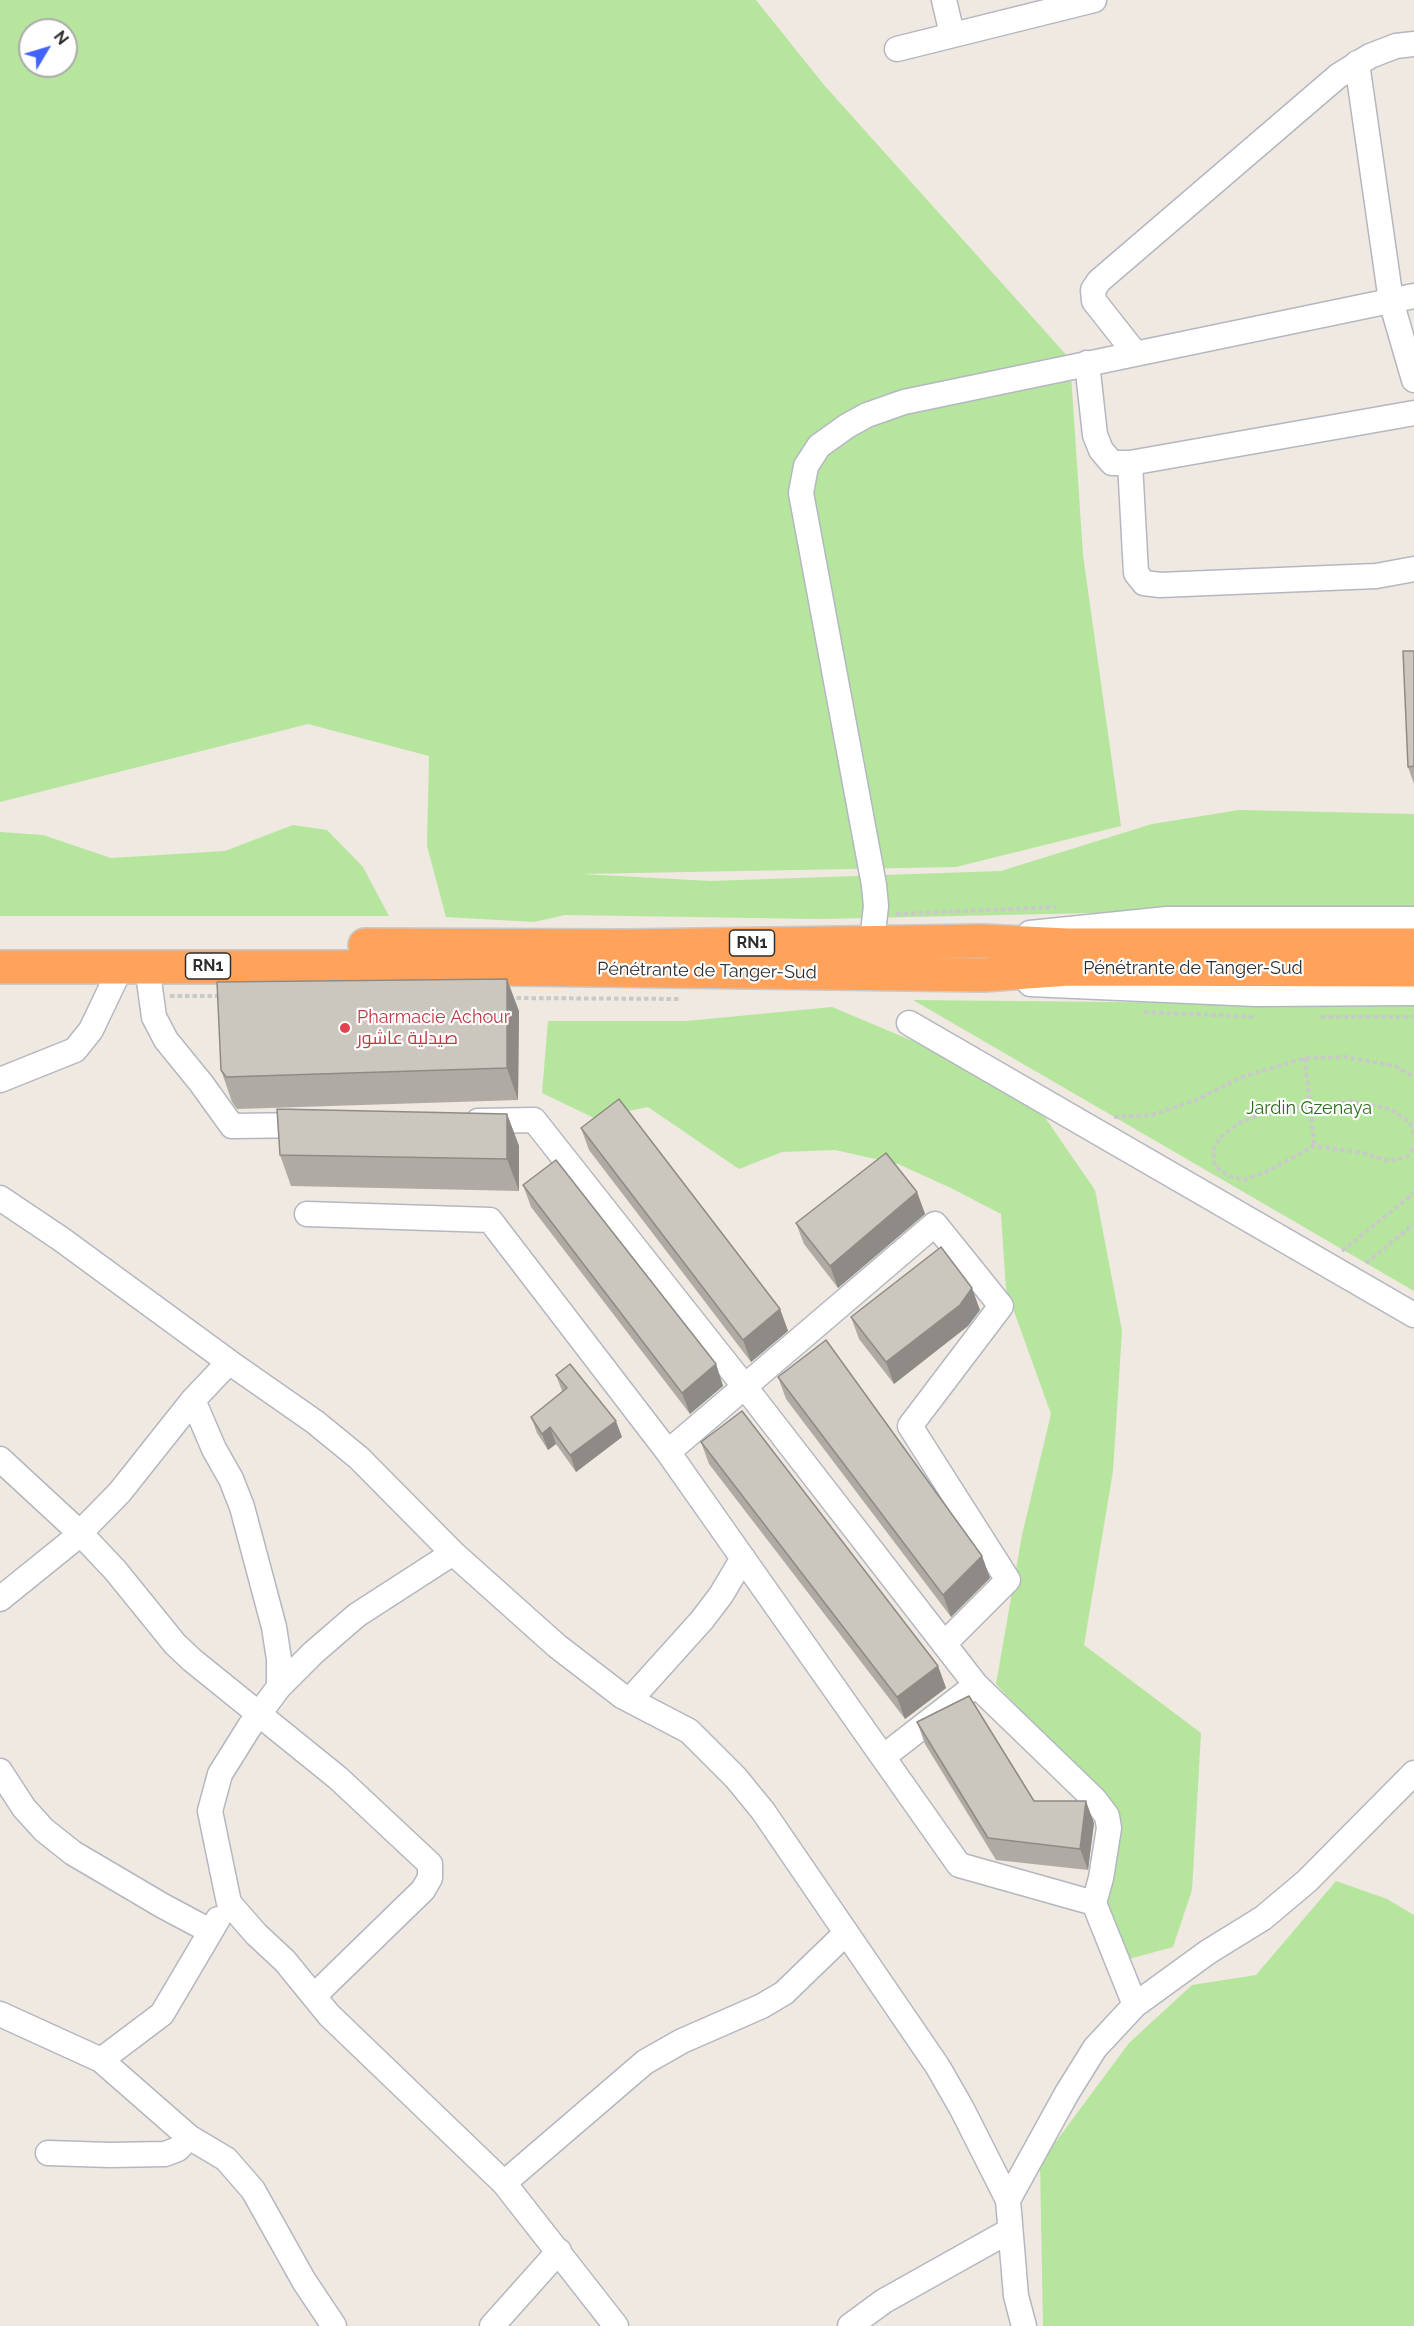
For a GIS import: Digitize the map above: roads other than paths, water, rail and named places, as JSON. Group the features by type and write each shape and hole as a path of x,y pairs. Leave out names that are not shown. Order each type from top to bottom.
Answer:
{"highway":[{"name":"Pénétrante de Tanger-Sud","path":"525,957 626,946 874,928 982,941 1067,945 1414,945"},
{"name":"Pénétrante de Tanger-Sud","path":"0,946 525,957 984,975 1069,969 1414,970"},
{"name":"Pénétrante de Tanger-Sud","path":"0,967 140,976 412,956"}],"street":[{"path":"944,0 952,34"},
{"path":"897,49 952,34 1026,9 1094,0"},
{"path":"1135,353 1097,306 1093,296 1095,285 1338,76 1357,63 1396,46 1414,44"},
{"path":"1357,63 1403,298 1414,380"},
{"path":"874,928 874,885 803,506 802,479 806,466 819,446 847,426 885,408 1087,363 1403,298"},
{"path":"1087,363 1095,435 1101,450 1112,463 1130,463 1414,413"},
{"path":"1130,463 1136,573 1144,583 1160,585 1376,576 1414,570"},
{"path":"982,941 1075,927 1167,919 1414,919"},
{"path":"984,975 1021,984 1197,992 1414,993"},
{"path":"0,1080 75,1050 140,976 154,1017 166,1040 232,1126 337,1124"},
{"path":"909,1023 1414,1315"},
{"path":"453,1122 534,1120 746,1387 976,1685 1095,1800 1107,1816 1109,1828 1101,1878 1094,1903 1135,2005"},
{"path":"2,1203 61,1239 315,1422 359,1458 453,1553 557,1646 630,1700 689,1731 736,1778 763,1812 938,2067 1008,2199 1016,2296 1024,2326"},
{"path":"307,1214 490,1220 668,1452 959,1864 1094,1903"},
{"path":"668,1452 935,1224 1001,1306 910,1426 1008,1580 944,1644"},
{"path":"0,1599 80,1533 120,1492 193,1400 229,1362"},
{"path":"193,1400 242,1507 274,1627 279,1659 279,1687"},
{"path":"0,1460 80,1533 115,1570 175,1644 258,1715 338,1778 430,1864 430,1878 423,1890 314,1996"},
{"path":"453,1553 357,1615 312,1653 279,1687 220,1774 210,1811 229,1903 256,1934 285,1961 337,2023 504,2182 616,2326"},
{"path":"630,1700 702,1620 721,1595 743,1558"},
{"path":"883,1756 976,1685"},
{"path":"0,1771 24,1808 44,1830 73,1853 210,1931"},
{"path":"1008,2199 1095,2048 1135,2005 1208,1952 1263,1918 1307,1881 1414,1773"},
{"path":"100,2060 162,2014 229,1903"},
{"path":"504,2182 645,2062 682,2040 762,2006 784,1993 846,1933"},
{"path":"0,2014 100,2060 189,2137 226,2159 253,2190 304,2281 334,2326"},
{"path":"48,2153 122,2156 165,2154 178,2149 189,2137"},
{"path":"850,2326 884,2301 1009,2231"},
{"path":"492,2326 559,2251"}],"place":[{"name":"Pharmacie Achour صيدلية عاشور","path":"345,1028"}],"park label":[{"name":"Jardin Gzenaya","path":"1309,1109"}]}
